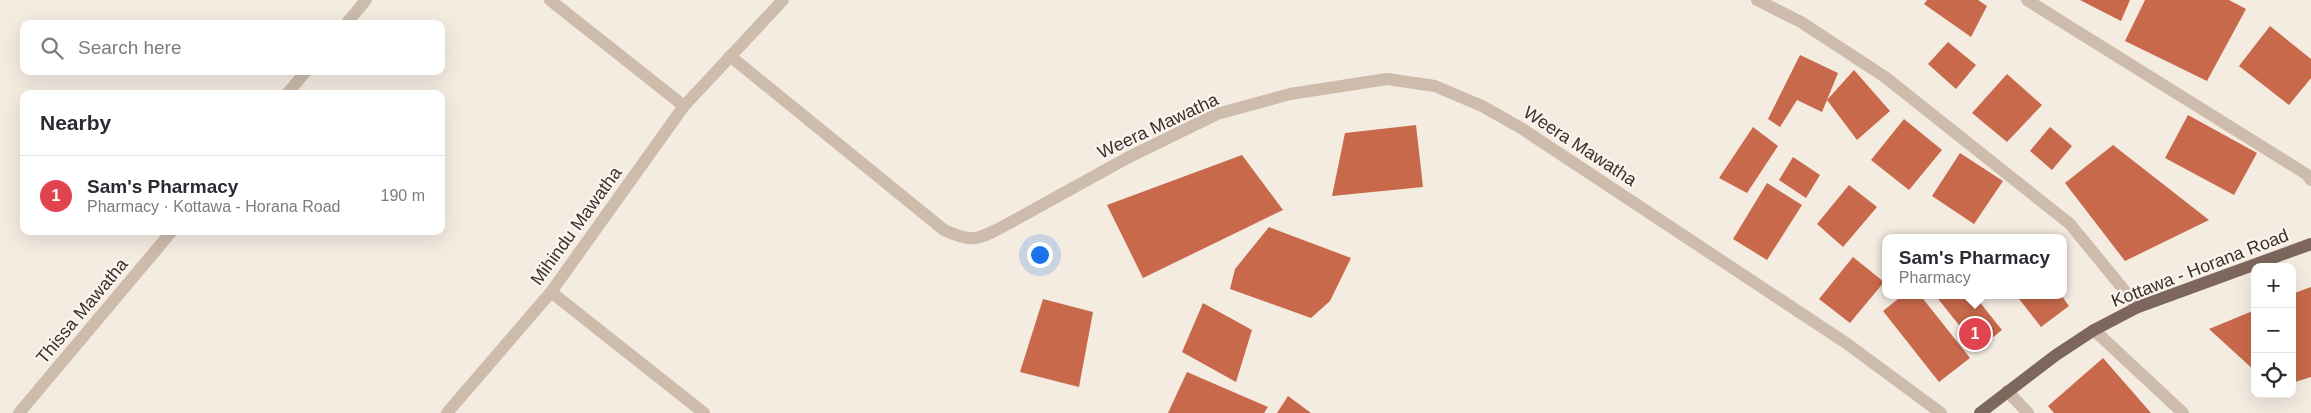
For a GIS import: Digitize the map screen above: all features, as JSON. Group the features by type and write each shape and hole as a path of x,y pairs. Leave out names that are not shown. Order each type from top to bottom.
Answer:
{"main road":[{"name":"Kottawa - Horana Road","path":"1980,413 2056,355 2094,330 2138,307 2311,244"}],"street":[{"path":"349,20 366,0"},
{"path":"550,0 684,106"},
{"name":"Mihindu Mawatha","path":"447,413 551,292 684,106 783,0"},
{"path":"1757,0 1800,22 1884,77 2070,224 2138,307"},
{"path":"2027,0 2306,174 2311,180"},
{"name":"Weera Mawatha","path":"730,56 944,230 965,240 983,237 1129,157 1218,114 1290,94 1387,79 1435,86 1482,106 1521,128 1837,338 1941,413"},
{"path":"290,90 303,75"},
{"name":"Thissa Mawatha","path":"19,413 169,235"},
{"path":"551,292 704,413"},
{"path":"2094,330 2183,413"},
{"path":"2007,391 2028,413"}],"building":[{"path":"1927,0 1978,0 1987,6 1971,37 1924,4"},
{"path":"2080,0 2130,0 2121,21"},
{"path":"2145,0 2229,0 2246,9 2207,81 2125,41"},
{"path":"2270,26 2311,59 2311,78 2289,105 2239,66"},
{"path":"1948,42 1976,65 1956,89 1928,64"},
{"path":"1800,55 1838,73 1822,112 1797,100 1780,127 1768,119"},
{"path":"1854,70 1890,111 1857,140 1827,100"},
{"path":"2007,74 2042,105 2007,142 1972,113"},
{"path":"2188,115 2257,153 2234,195 2165,158"},
{"path":"1904,119 1942,150 1909,190 1871,160"},
{"path":"1416,125 1423,187 1332,196 1345,133"},
{"path":"1753,127 1778,146 1747,193 1719,178"},
{"path":"2050,127 2072,146 2052,170 2030,151"},
{"path":"2113,145 2209,220 2125,261 2065,183"},
{"path":"1960,153 2003,181 1974,224 1932,196"},
{"path":"1242,155 1283,210 1143,278 1107,205"},
{"path":"1793,157 1820,175 1806,198 1779,180"},
{"path":"1767,183 1802,205 1767,260 1733,239"},
{"path":"1849,185 1877,207 1843,247 1817,224"},
{"path":"1269,227 1351,258 1330,301 1311,318 1230,289 1235,269"},
{"path":"1853,257 1882,280 1882,284 1850,323 1819,299"},
{"path":"2311,287 2311,377 2296,382 2296,308 2296,293"},
{"path":"1043,299 1093,312 1079,387 1020,372"},
{"path":"1898,299 1923,299 1970,358 1939,382 1883,311"},
{"path":"1938,299 1977,299 2002,330 1978,349"},
{"path":"2019,299 2064,299 2069,306 2041,327"},
{"path":"1203,303 1252,330 1236,382 1182,352"},
{"path":"2251,312 2251,367 2209,329"},
{"path":"2103,358 2151,413 2054,413 2048,406"},
{"path":"1187,372 1268,407 1264,413 1168,413"},
{"path":"1288,396 1311,413 1277,413"}],"place":[{"name":"Sam's Pharmacy","path":"1975,334"}]}
